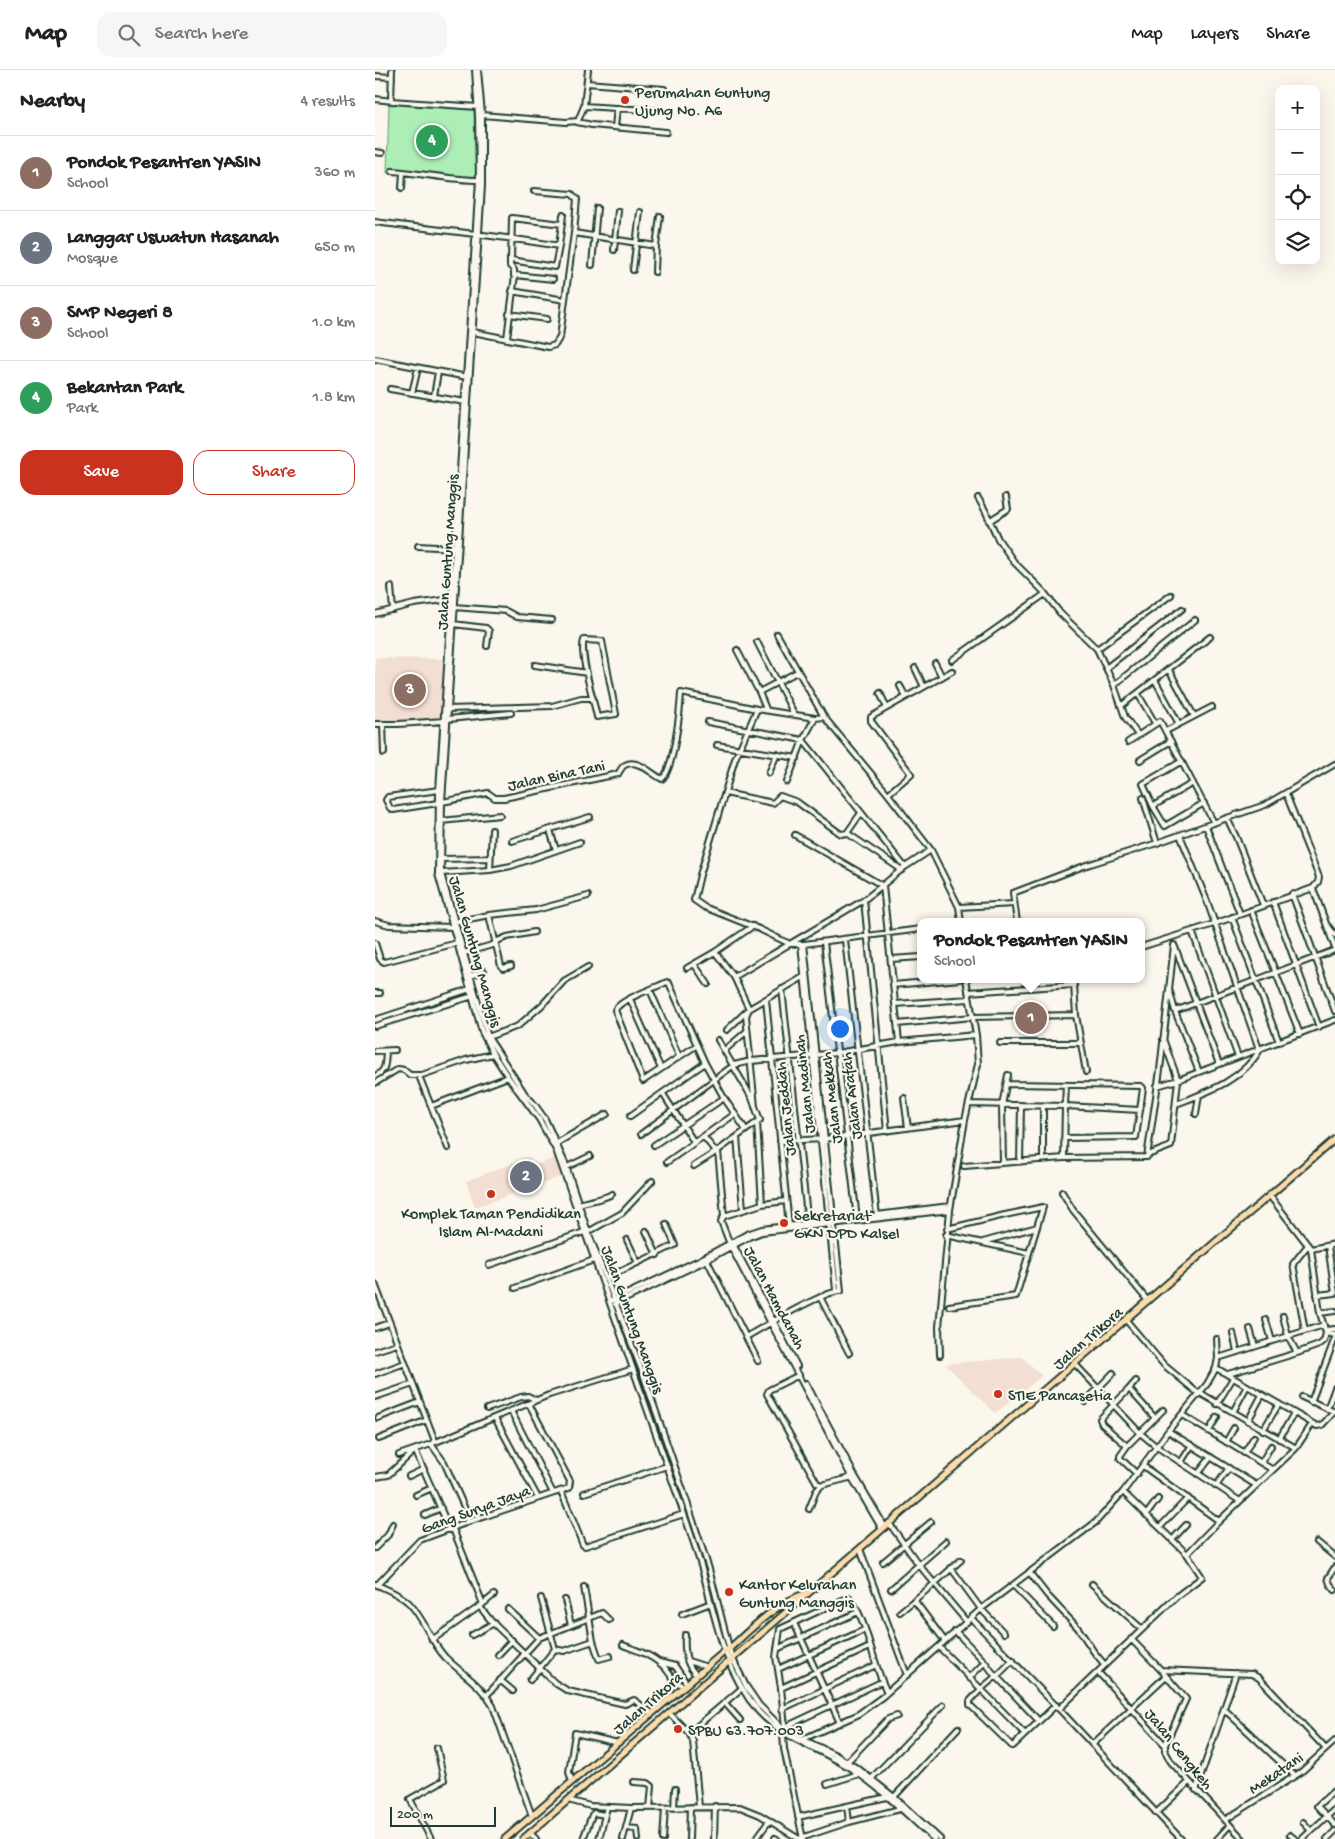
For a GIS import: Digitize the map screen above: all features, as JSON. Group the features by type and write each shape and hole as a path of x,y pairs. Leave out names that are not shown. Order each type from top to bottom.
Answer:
{"main road":[{"name":"Jalan Trikora","path":"523,1839 1335,1139"},
{"name":"Jalan Trikora","path":"505,1839 767,1615 791,1598 810,1592"},
{"path":"791,1598 795,1604"},
{"path":"543,1806 551,1814"}],"street":[{"path":"391,101 392,70"},
{"name":"Jalan Guntung Manggis","path":"476,70 481,164 478,235 440,802 438,874 453,925 464,953 488,1037 525,1094 537,1108 557,1144 567,1167 594,1260 642,1371 709,1569 727,1651"},
{"path":"577,122 580,119 584,106 588,70"},
{"path":"375,76 392,77"},
{"path":"587,83 664,89"},
{"path":"375,100 479,106"},
{"name":"Jalan Guntung Manggis","path":"479,106 482,115 481,164 473,332 467,377 455,548 448,709 439,790 441,873 457,943 482,1032 508,1078 539,1119 556,1150 586,1232 606,1278 633,1370 685,1514 711,1603 741,1688 761,1713 784,1730 859,1774 936,1838"},
{"path":"584,106 663,111"},
{"path":"615,127 617,108"},
{"path":"482,115 577,122 666,132"},
{"path":"375,152 382,153"},
{"path":"392,171 458,180 479,180"},
{"path":"402,188 403,172"},
{"path":"473,332 548,347 555,345 559,338 577,199 575,195 534,191"},
{"path":"592,265 597,208"},
{"path":"614,250 618,211"},
{"path":"633,270 640,212"},
{"path":"510,259 555,267 563,215"},
{"path":"655,272 660,216"},
{"path":"507,338 515,276 510,266 513,217 562,224"},
{"path":"375,222 511,238 559,246"},
{"path":"574,233 656,246"},
{"path":"515,276 517,274 553,278"},
{"path":"512,291 565,300"},
{"path":"509,314 547,319"},
{"path":"375,359 467,377"},
{"path":"412,393 418,368"},
{"path":"434,396 438,372"},
{"path":"391,389 465,402"},
{"path":"989,521 1008,509 1006,497"},
{"path":"977,498 985,510 998,539 1014,562 1045,594 1060,613 1097,649 1114,685 1125,717 1137,735"},
{"path":"417,546 455,548"},
{"path":"391,587 393,610"},
{"path":"952,660 1045,594"},
{"path":"1097,649 1171,595"},
{"path":"375,614 414,604 453,603 506,611 517,617 552,620"},
{"path":"1106,668 1181,609"},
{"path":"1114,685 1195,620"},
{"path":"453,624 486,628 489,631 487,646"},
{"path":"777,634 824,717 888,794 931,850 959,907 960,918"},
{"path":"1121,706 1210,637"},
{"path":"588,640 602,641 617,714 598,718 593,698 587,673 583,642 588,640"},
{"path":"757,642 794,714"},
{"path":"737,650 766,709"},
{"path":"935,663 942,677"},
{"path":"535,665 587,673"},
{"path":"915,668 924,687"},
{"path":"1169,670 1195,716"},
{"path":"888,794 911,774 871,721 871,717 952,671"},
{"path":"759,692 797,672"},
{"path":"1155,680 1179,724"},
{"path":"900,686 906,697"},
{"name":"Jalan Bina Tani","path":"440,802 488,794 495,798 504,798 618,774 624,766 633,763 659,778 663,778 673,754 681,693 757,709"},
{"path":"880,693 887,708"},
{"path":"1138,694 1155,723"},
{"path":"448,709 552,706 581,698 593,698"},
{"path":"1166,731 1212,707"},
{"path":"824,717 815,718 757,709 740,748 725,793 694,900 704,907 753,926 790,944 845,940 917,929"},
{"path":"375,724 446,720 511,713"},
{"path":"787,782 803,740 815,718"},
{"path":"1128,742 1160,721 1214,823"},
{"path":"708,722 803,740 903,868"},
{"path":"383,724 384,753"},
{"path":"1140,760 1171,741"},
{"path":"717,745 797,758"},
{"path":"769,773 777,754"},
{"path":"1182,761 1143,784 1153,806 1165,826 1204,803"},
{"path":"1016,918 1013,893 1084,866 1157,844 1265,806 1335,764"},
{"path":"1153,806 1193,783"},
{"path":"439,790 388,797 386,800 389,808 393,810 440,802"},
{"path":"725,793 773,804 781,796 784,796 797,802 841,834 847,833 903,868"},
{"path":"1145,946 1214,924 1313,888 1318,882 1319,876 1286,794"},
{"path":"1143,798 1157,844"},
{"path":"847,833 861,812"},
{"path":"441,821 501,815"},
{"path":"511,841 590,817"},
{"path":"1227,818 1263,905"},
{"path":"1206,826 1240,914"},
{"path":"490,870 491,830"},
{"path":"550,830 556,850"},
{"path":"795,835 883,886"},
{"path":"1176,1104 1223,1085 1245,1068 1257,1056 1260,1049 1236,987 1207,901 1180,836"},
{"path":"441,873 490,870 511,866 580,842"},
{"path":"734,977 864,900 903,868 931,850"},
{"path":"442,859 490,858"},
{"path":"883,886 899,1042"},
{"path":"1175,1010 1335,949 1313,888"},
{"path":"1293,894 1335,1011"},
{"path":"375,921 389,925 453,925 489,916 536,910 588,896"},
{"path":"864,900 887,1131"},
{"path":"1273,902 1319,1027"},
{"path":"959,907 1014,904"},
{"path":"1251,910 1300,1034"},
{"path":"489,916 501,967 511,966"},
{"path":"1232,916 1279,1042"},
{"path":"1324,920 1335,935"},
{"path":"687,968 715,952 753,926"},
{"path":"1328,930 1335,940"},
{"path":"1191,931 1238,1057"},
{"path":"464,953 496,943 507,937 534,932"},
{"path":"1172,938 1219,1064"},
{"name":"Jalan Arafah","path":"845,940 877,1217"},
{"name":"Jalan Mekkah","path":"824,942 857,1219"},
{"path":"375,943 380,959 384,962 457,943"},
{"name":"Jalan Madinah","path":"803,944 839,1291 820,1297"},
{"path":"1148,1155 1175,945"},
{"path":"715,952 734,977 749,1009 746,1016 755,1108"},
{"path":"891,959 917,957"},
{"path":"694,964 708,984"},
{"path":"488,1037 518,1026 542,1005 564,981 588,967"},
{"path":"470,976 484,971"},
{"path":"727,1030 749,1009 805,976"},
{"path":"697,1045 643,1081 615,1013 617,1007 649,990 667,982 669,983 697,1045 705,1063 724,1098 746,1130"},
{"path":"893,985 917,983"},
{"path":"940,1355 939,1327 947,1229 965,1120 978,1064 976,1035 967,983"},
{"path":"968,992 1074,985 1076,1015 1085,1072"},
{"path":"375,1020 470,989"},
{"name":"Jalan Jeddah","path":"782,989 808,1225"},
{"path":"649,990 679,1056"},
{"path":"1170,991 1175,1010 1199,1072"},
{"path":"375,1026 473,996"},
{"path":"630,999 661,1069"},
{"path":"895,1004 969,999"},
{"path":"766,1000 789,1227"},
{"path":"897,1024 973,1017 1076,1015"},
{"path":"1157,1086 1178,1080 1335,1020"},
{"path":"725,1050 747,1031"},
{"path":"641,1134 734,1066 751,1061 837,1053 899,1042 976,1035"},
{"path":"964,1166 1064,1158 1146,1158 1148,1155 1171,1146 1178,1080 1163,1038"},
{"path":"694,1166 717,1152 760,1119 734,1066 718,1040"},
{"path":"1000,1043 1081,1043"},
{"path":"375,1051 395,1050"},
{"path":"375,1076 386,1066 386,1051"},
{"path":"375,1083 398,1069 402,1069 411,1075 419,1076 467,1060 493,1054"},
{"path":"630,1116 705,1063"},
{"path":"1003,1163 1002,1105 1008,1075"},
{"path":"419,1076 448,1148"},
{"path":"431,1106 508,1078"},
{"path":"1007,1084 1141,1086 1143,1088 1136,1137 1064,1138"},
{"path":"1064,1158 1066,1085"},
{"path":"663,1094 694,1142"},
{"path":"1196,1114 1199,1096"},
{"path":"654,1145 724,1098"},
{"path":"905,1098 907,1128"},
{"path":"969,1104 1140,1110"},
{"path":"1020,1162 1021,1105"},
{"path":"1043,1106 1043,1160"},
{"path":"557,1144 607,1114"},
{"path":"667,1162 735,1114"},
{"path":"781,1141 823,1139 965,1120"},
{"path":"757,1122 762,1204"},
{"path":"703,1136 717,1152"},
{"path":"737,1137 743,1209"},
{"name":"Jalan Hamdanah","path":"717,1152 723,1216 721,1221 728,1238 854,1477"},
{"path":"567,1167 590,1156"},
{"path":"489,1265 586,1232 622,1213 652,1181"},
{"path":"1062,1192 1073,1210 1148,1301"},
{"path":"579,1204 601,1199 611,1194"},
{"path":"1227,1374 1297,1353 1321,1344 1325,1339 1326,1332 1320,1313 1309,1247 1269,1195"},
{"path":"723,1216 762,1204 787,1201"},
{"path":"947,1229 1043,1207 1016,1296 949,1306"},
{"path":"612,1303 707,1260 747,1234 762,1229 950,1208"},
{"path":"606,1278 657,1255 676,1244 666,1224"},
{"path":"981,1243 1037,1227"},
{"path":"646,1230 657,1255"},
{"path":"947,1236 1029,1253"},
{"path":"627,1240 638,1263"},
{"path":"612,1303 732,1244"},
{"path":"1305,1331 1293,1264 1309,1247 1335,1244"},
{"path":"1317,1295 1335,1293 1328,1246"},
{"path":"515,1288 594,1260"},
{"path":"707,1260 758,1361"},
{"path":"375,1284 427,1420 433,1443 444,1462 469,1522"},
{"path":"746,1337 820,1297 849,1353"},
{"path":"375,1305 382,1303"},
{"path":"1320,1313 1335,1311"},
{"path":"1283,1316 1288,1336 1297,1353"},
{"path":"1126,1320 1164,1365 1200,1394 1296,1448"},
{"path":"1266,1320 1272,1341"},
{"name":"Jalan Hamdanah","path":"773,1322 799,1375 854,1477 885,1526 905,1544 919,1565 967,1622"},
{"path":"375,1328 389,1323"},
{"path":"1218,1358 1324,1325"},
{"path":"1250,1329 1255,1346"},
{"path":"1326,1332 1335,1329"},
{"path":"1311,1402 1335,1337 1326,1332"},
{"path":"1233,1334 1237,1351"},
{"path":"801,1740 868,1708 981,1609 1096,1522 1123,1492 1168,1431 1200,1394 1216,1368 1218,1358 1217,1339"},
{"path":"375,1351 397,1344"},
{"path":"375,1374 405,1363"},
{"path":"1075,1364 1140,1433 1157,1447 1239,1501"},
{"path":"1216,1368 1312,1424 1322,1425 1335,1412 1302,1397"},
{"path":"399,1455 433,1443 536,1400 633,1370"},
{"path":"1085,1402 1113,1373"},
{"path":"799,1375 769,1390 767,1394 817,1483 822,1485"},
{"path":"1217,1404 1233,1378"},
{"path":"1127,1446 1100,1422 1100,1417 1136,1381"},
{"path":"375,1398 413,1384"},
{"path":"1233,1412 1247,1386"},
{"path":"1327,1409 1335,1388"},
{"path":"1129,1389 1155,1418"},
{"path":"1248,1421 1262,1395"},
{"path":"487,1409 521,1397 528,1396 536,1400"},
{"path":"378,1418 420,1402"},
{"name":"Gang Surya Jaya","path":"376,1585 420,1540 569,1488 570,1481 529,1404"},
{"path":"1263,1430 1279,1404"},
{"path":"648,1412 654,1410"},
{"path":"1137,1474 1120,1456 1127,1446 1163,1410"},
{"path":"511,1411 553,1494"},
{"path":"1279,1439 1294,1413"},
{"path":"1182,1415 1273,1470"},
{"path":"1209,1432 1217,1417"},
{"path":"495,1418 538,1498"},
{"path":"379,1439 427,1420"},
{"path":"1187,1554 1239,1501 1296,1448 1312,1424"},
{"path":"1226,1442 1234,1428"},
{"path":"1168,1431 1257,1485"},
{"path":"1244,1453 1254,1437"},
{"path":"1181,1462 1192,1445"},
{"path":"1261,1463 1271,1446"},
{"path":"415,1450 451,1529 482,1605 494,1623 555,1683 568,1692 625,1704 634,1700 652,1714"},
{"path":"375,1477 388,1475 415,1450"},
{"path":"1199,1474 1211,1457"},
{"path":"584,1493 667,1466"},
{"path":"1143,1466 1219,1521"},
{"path":"1217,1486 1229,1468"},
{"path":"409,1476 424,1469"},
{"path":"809,1509 816,1491 822,1485 854,1477"},
{"path":"416,1495 432,1488"},
{"path":"561,1491 585,1546 685,1514"},
{"path":"1059,1709 1177,1596 1201,1579 1202,1575 1187,1554 1123,1492"},
{"path":"1159,1527 1188,1498"},
{"path":"1146,1515 1158,1499"},
{"path":"425,1515 441,1508"},
{"path":"883,1562 931,1522"},
{"path":"375,1548 388,1535 393,1524"},
{"path":"1173,1540 1186,1525"},
{"path":"891,1589 946,1541"},
{"path":"1317,1542 1335,1558"},
{"path":"860,1549 907,1675"},
{"path":"900,1612 961,1560"},
{"path":"1335,1567 1328,1578 1335,1590"},
{"path":"951,1568 981,1609 1004,1633"},
{"path":"1029,1572 1047,1595 1078,1628 1093,1652 1105,1665"},
{"path":"1092,1584 1142,1629"},
{"path":"376,1585 403,1598 409,1603 417,1612 432,1640 445,1657 477,1683 487,1695 493,1706 532,1816"},
{"path":"1013,1585 1053,1626"},
{"path":"584,1587 593,1641 599,1659 609,1656"},
{"path":"432,1640 494,1595"},
{"path":"801,1838 784,1749 777,1649 781,1628 849,1597 858,1612 881,1682 887,1692"},
{"path":"541,1598 555,1649"},
{"path":"565,1600 571,1625"},
{"path":"914,1600 944,1640"},
{"path":"682,1614 711,1603"},
{"path":"508,1609 539,1638"},
{"path":"777,1649 858,1612"},
{"path":"487,1695 539,1638 602,1613 609,1620"},
{"path":"971,1618 1056,1705 1181,1839"},
{"path":"472,1635 494,1623"},
{"path":"794,1623 840,1723"},
{"path":"778,1668 809,1656 864,1630"},
{"path":"955,1631 1039,1721"},
{"path":"685,1635 685,1652 691,1670 697,1675"},
{"path":"1131,1639 1161,1670 1186,1701 1165,1744"},
{"path":"498,1655 512,1640"},
{"path":"555,1649 564,1651 593,1641"},
{"path":"623,1645 649,1655 679,1684 686,1685"},
{"path":"781,1688 870,1647"},
{"path":"939,1647 1025,1734"},
{"path":"529,1680 555,1649"},
{"name":"Jalan Guntung Manggis","path":"731,1660 755,1700 784,1730"},
{"path":"1013,1660 981,1689 970,1701 970,1704 1011,1746 1056,1705"},
{"path":"657,1661 675,1666 686,1685"},
{"path":"688,1661 707,1667"},
{"path":"969,1678 985,1662"},
{"path":"782,1708 876,1665"},
{"path":"1161,1670 1256,1675 1326,1749"},
{"name":"Jalan Cengkeh","path":"1098,1672 1165,1744 1165,1751 1171,1762 1243,1839"},
{"path":"1196,1790 1236,1673"},
{"path":"1093,1744 1166,1676"},
{"path":"500,1680 513,1691"},
{"path":"784,1730 881,1682"},
{"path":"689,1733 741,1688"},
{"path":"725,1703 740,1720"},
{"path":"872,1778 943,1705"},
{"path":"1223,1709 1295,1776"},
{"path":"669,1713 689,1733 693,1741 699,1807"},
{"path":"847,1762 888,1719 897,1716"},
{"path":"894,1797 957,1728"},
{"path":"572,1782 569,1772 575,1733 618,1743"},
{"name":"Jalan Guntung Manggis","path":"801,1740 847,1762 872,1778 936,1838"},
{"name":"Mekatani","path":"1225,1820 1295,1776 1335,1741"},
{"path":"431,1839 410,1799 444,1780 437,1748"},
{"path":"827,1784 859,1774"},
{"path":"634,1782 648,1783 652,1786 651,1808"},
{"path":"1156,1813 1189,1782"},
{"path":"674,1808 675,1789"},
{"path":"1335,1790 1317,1806 1335,1824"},
{"path":"798,1817 887,1797"},
{"path":"568,1800 590,1806 631,1808 740,1807 801,1838 849,1822 900,1809"},
{"path":"714,1839 715,1806"},
{"path":"847,1806 849,1822"},
{"path":"599,1839 607,1807"},
{"path":"689,1839 690,1807"},
{"path":"623,1839 631,1808"},
{"path":"663,1839 665,1808"},
{"path":"1302,1839 1335,1809"},
{"path":"583,1839 592,1815 594,1813 605,1816"},
{"path":"756,1839 769,1821"},
{"path":"1303,1822 1311,1831"},
{"path":"1217,1839 1230,1825"},
{"path":"627,1828 637,1829 638,1839"},
{"path":"1327,1839 1335,1831"},
{"path":"530,1833 537,1839"},
{"path":"1290,1835 1295,1839"}],"shaded area":[{"path":"375,658 447,659 443,720 375,721"},
{"name":"Komplek Taman Pendidikan Islam Al-Madani","path":"529,1157 532,1166 555,1158 561,1177 475,1207 466,1181"},
{"name":"STIE Pancasetia","path":"1022,1357 1042,1376 995,1413 945,1364"}],"green space":[{"path":"389,103 474,109 476,178 387,173"}],"place":[{"name":"Perumahan Guntung Ujung No. A6","path":"625,100"},
{"name":"Bekantan Park","path":"432,141"},
{"name":"SMP Negeri 8","path":"410,690"},
{"name":"Pondok Pesantren YASIN","path":"1031,1018"},
{"name":"Langgar Uswatun Hasanah","path":"526,1177"},
{"name":"Komplek Taman Pendidikan Islam Al-Madani","path":"491,1194"},
{"name":"Sekretariat GKN DPD Kalsel","path":"784,1223"},
{"name":"STIE Pancasetia","path":"998,1394"},
{"name":"Kantor Kelurahan Guntung Manggis","path":"729,1592"},
{"name":"SPBU 63.707.003","path":"678,1729"}]}
